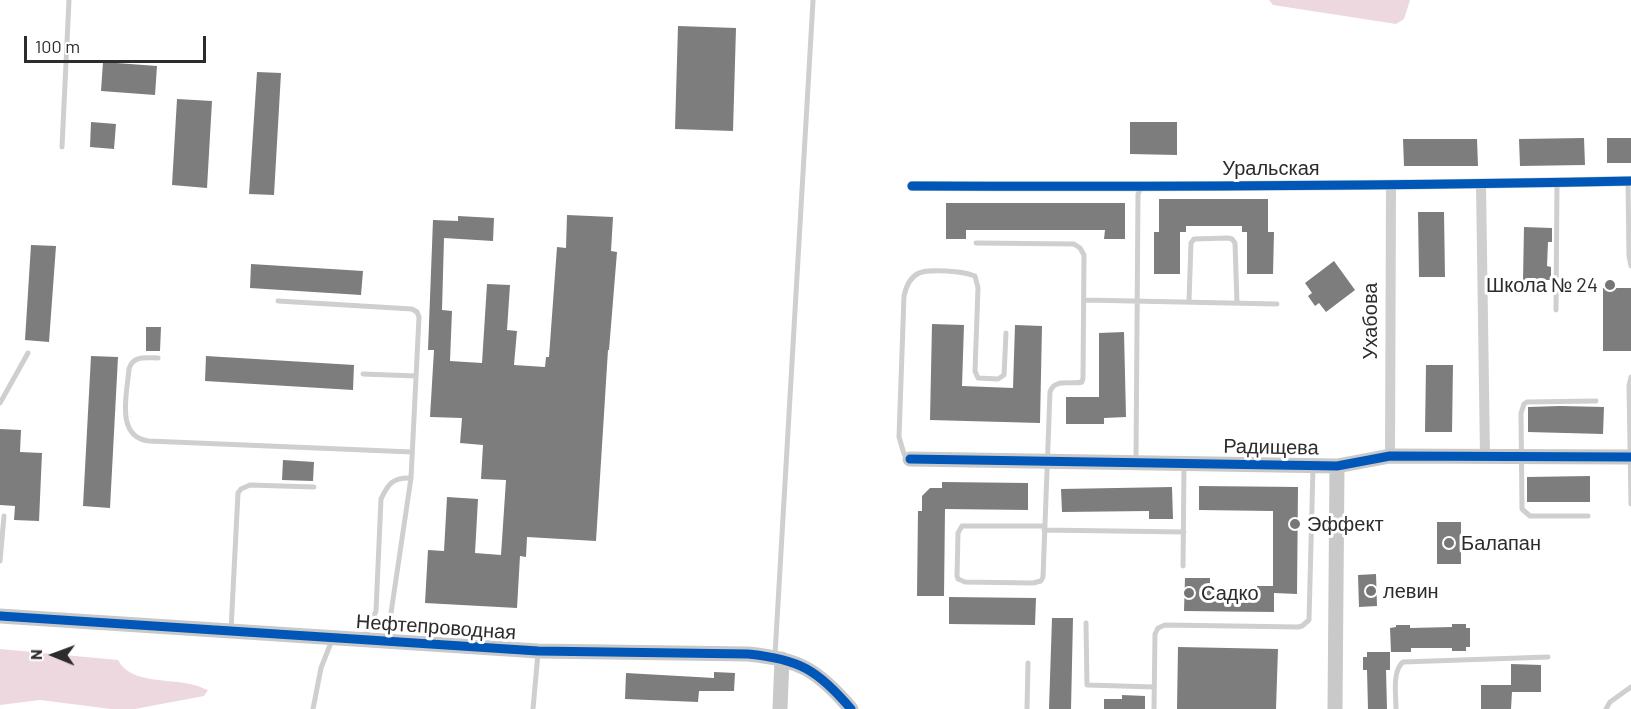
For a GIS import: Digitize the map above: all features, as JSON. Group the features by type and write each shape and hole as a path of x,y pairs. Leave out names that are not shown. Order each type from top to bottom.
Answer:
{"street":[{"name":"Уральская","path":"912,186 1392,186 1629,181"},
{"path":"1481,184 1485,456"},
{"name":"Ухабова","path":"1390,456 1392,186"},
{"name":"Радищева","path":"910,459 1337,466 1390,456 1630,457"},
{"path":"1335,709 1337,466"},
{"name":"Нефтепроводная","path":"0,616 538,651 736,654 779,658 799,665 824,680 851,709"},
{"path":"779,658 780,709"}],"lane":[{"path":"62,147 69,0"},
{"path":"779,658 813,1"},
{"path":"1629,181 1631,266"},
{"path":"1556,310 1557,182"},
{"path":"1136,462 1138,194 1140,187"},
{"path":"1190,302 1191,243 1194,239 1227,238 1232,239 1235,243 1237,303"},
{"path":"976,243 1077,245 1084,255 1083,378 1082,382 1056,383 1051,387 1044,528 1043,573 1041,581 1033,583 964,582 958,579 958,532 962,526 1044,528 1184,532"},
{"path":"910,459 903,454 898,437 904,296 910,280 925,270 963,272 975,276 978,288 975,371 978,378 998,380 1005,375 1006,333"},
{"path":"1084,300 1277,304"},
{"path":"278,301 412,309 417,312 411,478 387,642"},
{"path":"0,403 28,353"},
{"path":"158,358 136,359 132,361 129,369 126,422 129,431 136,438 412,452"},
{"path":"363,374 416,376"},
{"path":"1631,376 1629,386 1631,504"},
{"path":"1588,516 1536,516 1525,513 1521,502 1521,413 1527,402 1596,401"},
{"path":"1183,566 1184,463"},
{"path":"1154,709 1155,634 1156,630 1162,626 1298,627 1309,620 1313,466"},
{"path":"363,640 376,611 381,499 388,485 398,477 411,478"},
{"path":"231,632 238,494 241,489 250,485 314,487"},
{"path":"0,561 3,516"},
{"path":"1086,623 1087,685 1154,687"},
{"path":"313,709 321,668 332,638"},
{"path":"533,709 538,651"},
{"path":"1396,709 1396,674 1403,662 1548,657"},
{"path":"1027,709 1028,663"},
{"path":"1606,709 1610,702 1631,687"}],"shaded area":[{"path":"1269,0 1410,0 1404,19 1396,24 1273,5"},
{"path":"0,649 118,660 124,668 142,677 196,685 208,690 204,696 135,709 111,709 40,700 0,705"}],"building":[{"path":"678,26 736,28 733,131 675,129"},
{"path":"103,62 157,66 155,95 101,91"},
{"path":"257,72 281,73 274,195 249,194"},
{"path":"177,99 212,101 207,188 172,185"},
{"path":"91,122 116,124 114,149 90,147"},
{"path":"1130,122 1177,122 1177,155 1130,154"},
{"path":"1584,138 1585,165 1520,166 1519,139"},
{"path":"1607,138 1631,138 1631,163 1607,163"},
{"path":"1403,139 1477,139 1478,166 1404,166"},
{"path":"1159,199 1268,199 1268,232 1274,232 1273,274 1247,274 1247,232 1242,232 1242,226 1186,226 1186,232 1180,232 1180,274 1154,274 1154,232 1159,232"},
{"path":"946,203 1125,203 1125,239 1104,239 1105,230 966,230 966,239 946,239"},
{"path":"1418,212 1444,212 1445,277 1419,277"},
{"path":"567,215 613,217 611,251 617,252 608,350 596,541 527,537 526,557 520,556 517,608 425,603 428,550 444,551 447,497 478,499 475,553 501,555 506,480 481,479 483,445 460,443 462,418 430,417 434,350 428,350 433,220 458,221 458,216 494,218 493,241 444,238 442,310 452,311 450,361 482,363 487,284 510,285 507,330 517,331 514,365 545,367 546,357 549,357 557,247 566,248"},
{"path":"1524,227 1552,228 1552,242 1548,242 1547,266 1551,267 1551,280 1523,280"},
{"path":"31,245 56,246 49,342 25,340"},
{"path":"1334,261 1355,290 1326,312 1319,303 1315,306 1308,296 1312,293 1305,283"},
{"path":"251,264 363,271 361,295 250,288"},
{"path":"1603,288 1631,288 1631,351 1603,351"},
{"path":"932,324 964,325 962,386 1013,388 1015,325 1042,326 1040,423 930,420"},
{"path":"146,327 161,327 160,351 146,351"},
{"path":"1124,332 1126,417 1104,418 1104,424 1066,424 1066,397 1099,397 1099,333"},
{"path":"91,356 118,357 110,508 83,506"},
{"path":"206,356 354,365 353,390 205,381"},
{"path":"1426,365 1453,365 1452,432 1425,432"},
{"path":"1528,407 1604,407 1603,434 1528,432"},
{"path":"0,429 21,430 20,452 42,453 39,521 14,520 15,506 0,505"},
{"path":"283,460 314,462 313,481 282,480"},
{"path":"1590,476 1590,502 1527,502 1527,477"},
{"path":"942,482 1028,483 1028,510 945,509 944,596 917,596 918,511 922,511 922,496 930,488 942,488"},
{"path":"1199,486 1298,487 1297,594 1274,593 1274,612 1184,611 1185,578 1210,578 1210,590 1257,591 1257,586 1273,586 1273,511 1199,510"},
{"path":"1172,487 1173,519 1149,519 1149,511 1062,512 1061,489"},
{"name":"Балапан","path":"1437,522 1461,522 1461,564 1437,564"},
{"path":"1376,574 1377,606 1359,607 1358,575"},
{"path":"949,597 1036,598 1035,625 949,624"},
{"path":"1052,618 1073,618 1071,709 1049,709"},
{"path":"1452,624 1466,624 1466,628 1470,628 1470,647 1466,647 1466,651 1452,651 1452,648 1411,648 1411,652 1391,652 1390,628 1396,625 1410,625 1410,628 1452,627"},
{"path":"1178,647 1278,649 1276,709 1177,709"},
{"path":"1367,652 1390,652 1390,670 1386,670 1387,709 1368,709 1367,670 1363,670 1363,657 1367,657"},
{"path":"1511,664 1541,665 1541,692 1512,692 1511,709 1481,709 1481,685 1511,685"},
{"path":"714,672 735,673 734,691 699,691 698,702 625,699 626,673 714,678"},
{"path":"1122,695 1145,696 1145,709 1104,709 1104,699 1122,699"}],"cycle path":[{"path":"912,186 1272,186 1631,181"},
{"path":"910,459 1337,466 1390,456 1631,457"},
{"path":"0,616 538,651 748,654 781,659 806,669 828,685 851,709"}],"place":[{"name":"Школа № 24","path":"1610,285"},
{"name":"Эффект","path":"1295,524"},
{"name":"Балапан","path":"1449,543"},
{"name":"левин","path":"1371,591"},
{"name":"Садко","path":"1189,593"}]}
